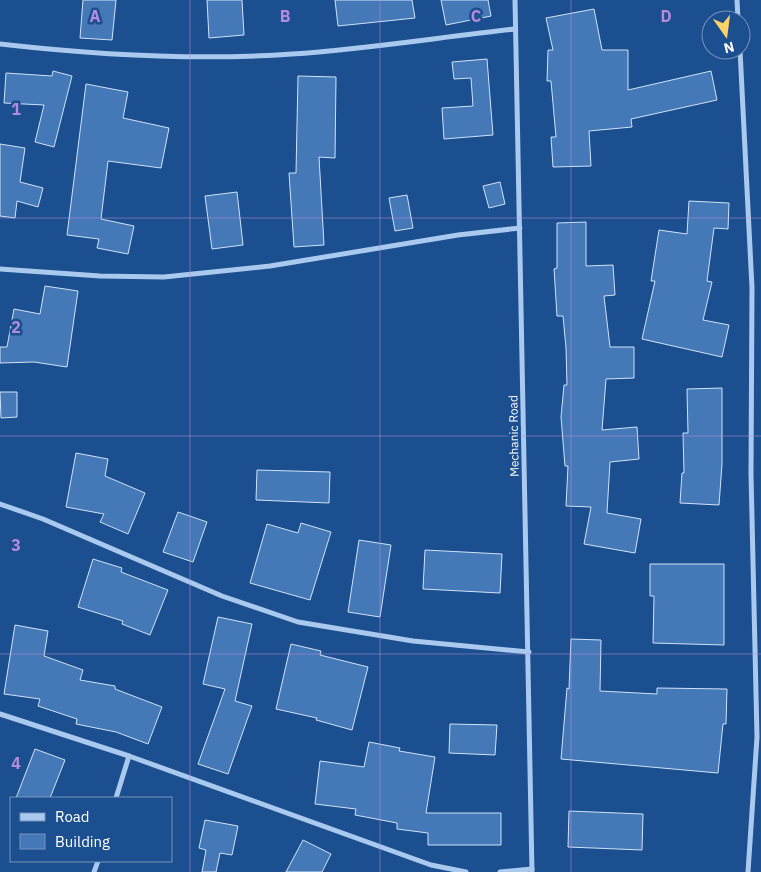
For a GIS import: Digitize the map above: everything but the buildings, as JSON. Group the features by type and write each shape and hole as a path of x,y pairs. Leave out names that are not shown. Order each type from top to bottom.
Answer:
{"street":[{"name":"Mechanic Road","path":"515,0 532,870"},
{"path":"0,44 75,52 216,57 293,54 515,29"},
{"path":"741,60 752,288 751,474 757,737 748,872"},
{"path":"0,269 100,276 164,277 270,266 458,234 520,228"},
{"path":"0,504 42,519 222,596 298,622 413,641 529,652"},
{"path":"0,714 129,756 431,865 466,872"},
{"path":"116,797 129,756"},
{"path":"500,872 532,870"}]}
